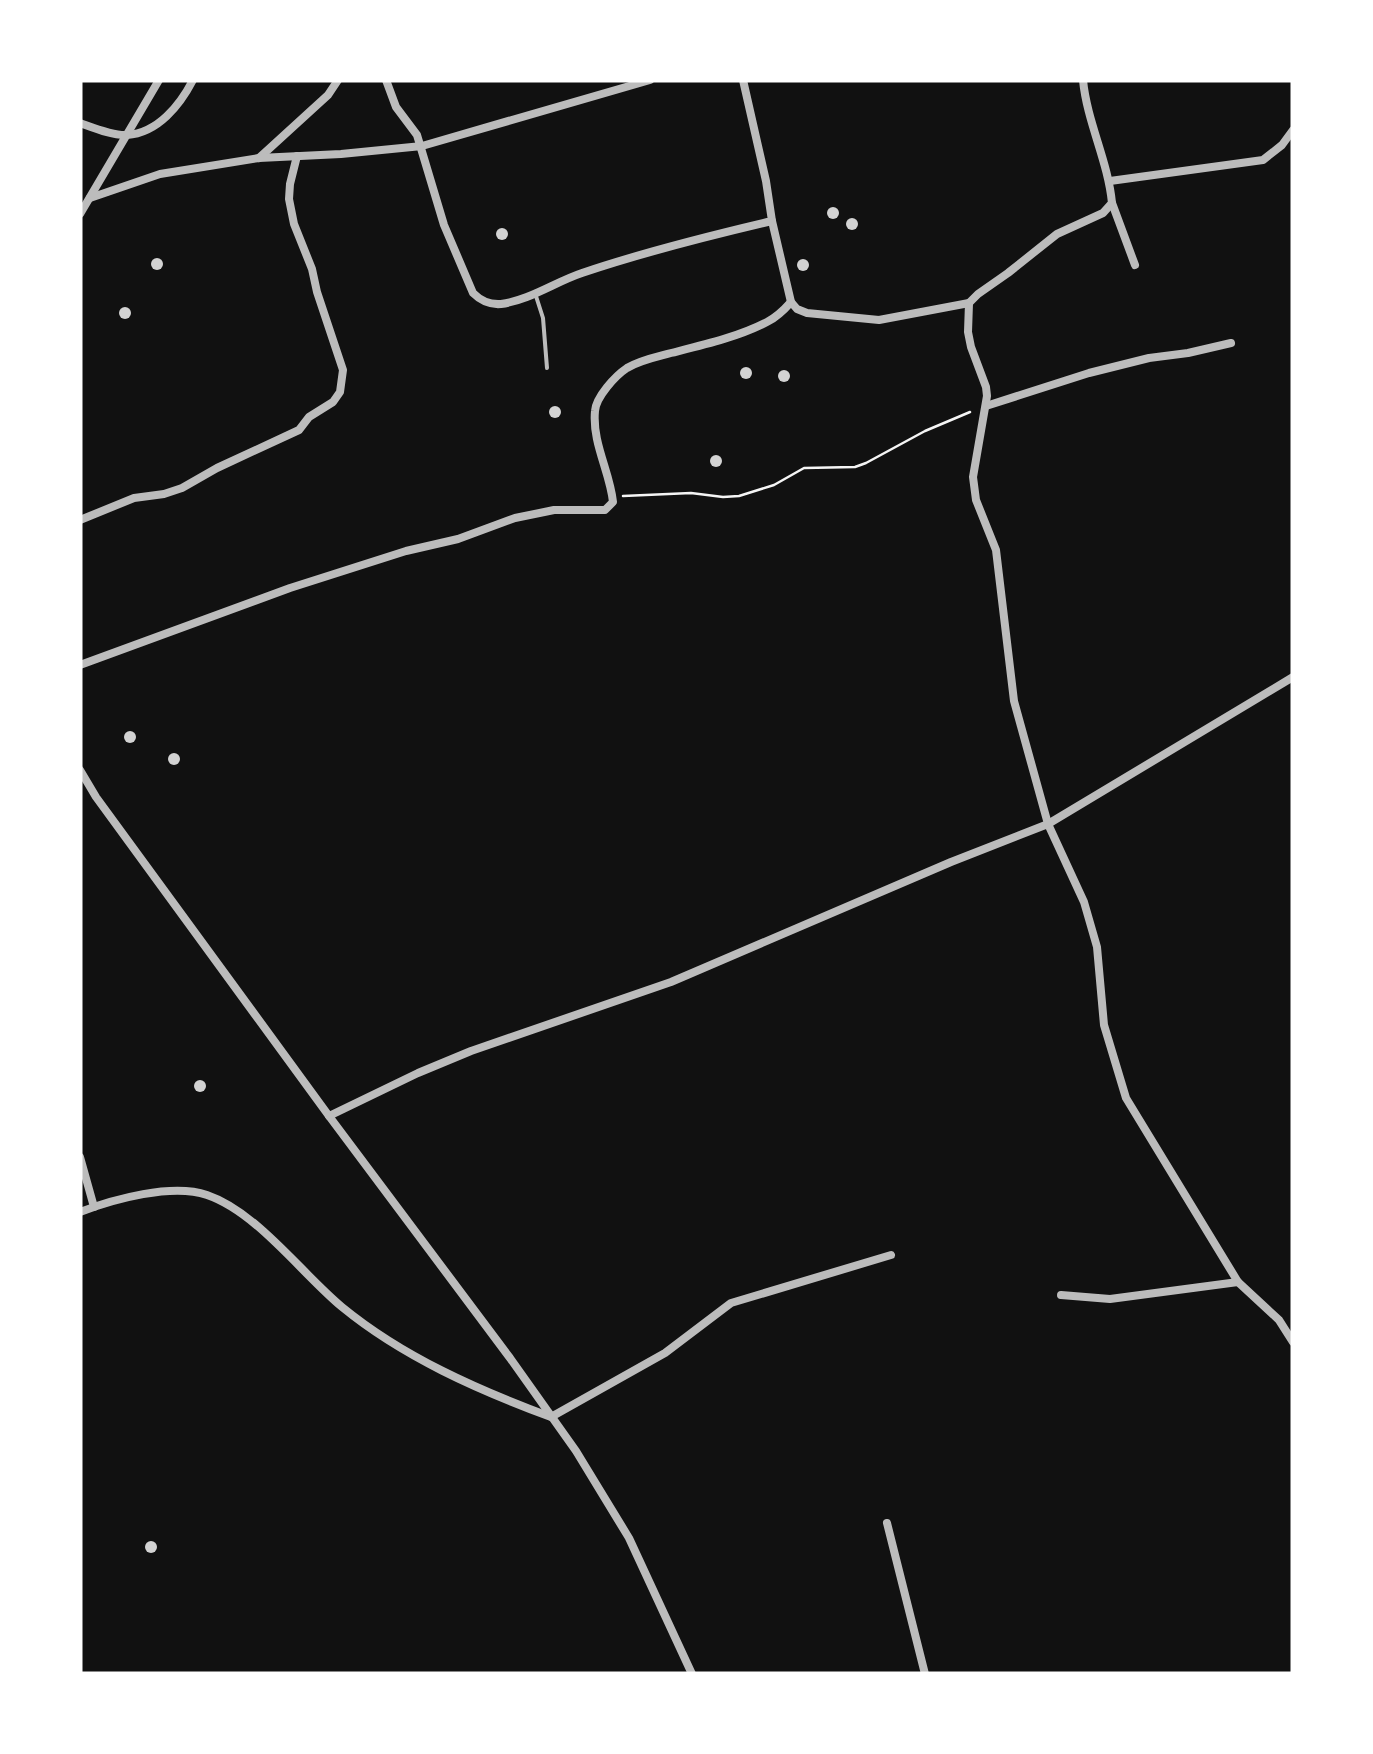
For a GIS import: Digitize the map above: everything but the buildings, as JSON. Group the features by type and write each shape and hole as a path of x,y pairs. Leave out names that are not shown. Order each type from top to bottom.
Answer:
{"street":[{"path":"80,214 160,80"},
{"path":"80,123 126,136 153,127 170,113 194,80"},
{"path":"259,158 328,95 338,80"},
{"path":"386,80 396,107 422,146 444,225 473,293 481,300 500,304 633,256 772,221"},
{"path":"90,198 160,174 259,158 422,146 650,80"},
{"path":"743,80 791,302 807,313 879,320 969,303 1057,234 1103,213 1112,203"},
{"path":"1083,80 1112,203 1134,265"},
{"path":"1110,182 1263,160 1293,130"},
{"path":"80,520 134,498 182,488 299,430 309,417 334,402 340,392 343,370 312,268 294,224 289,198 297,156"},
{"path":"80,665 290,588 516,518 554,510 606,510 613,496 594,424 595,405 611,384 625,369 647,360 770,321 791,302"},
{"path":"969,303 971,347 986,387 973,477 976,500 996,550 1014,701 1048,824 1084,902 1097,947 1104,1025 1126,1098 1238,1282 1280,1320 1293,1342"},
{"path":"986,406 1089,373 1232,343"},
{"path":"330,1116 470,1051 670,982 1048,824 1293,677"},
{"path":"80,770 576,1451 621,1524 692,1674"},
{"path":"80,1157 94,1206"},
{"path":"80,1212 148,1193 205,1194 230,1206 257,1227 342,1307 384,1338 427,1364 551,1417"},
{"path":"551,1417 665,1353 731,1304 891,1255"},
{"path":"1062,1295 1110,1299 1238,1282"},
{"path":"887,1523 925,1674"}],"lane":[{"path":"535,293 543,318 546,368"}],"path":[{"path":"613,496 724,497 756,492 804,468 855,467 866,463 926,430 986,406"}]}
